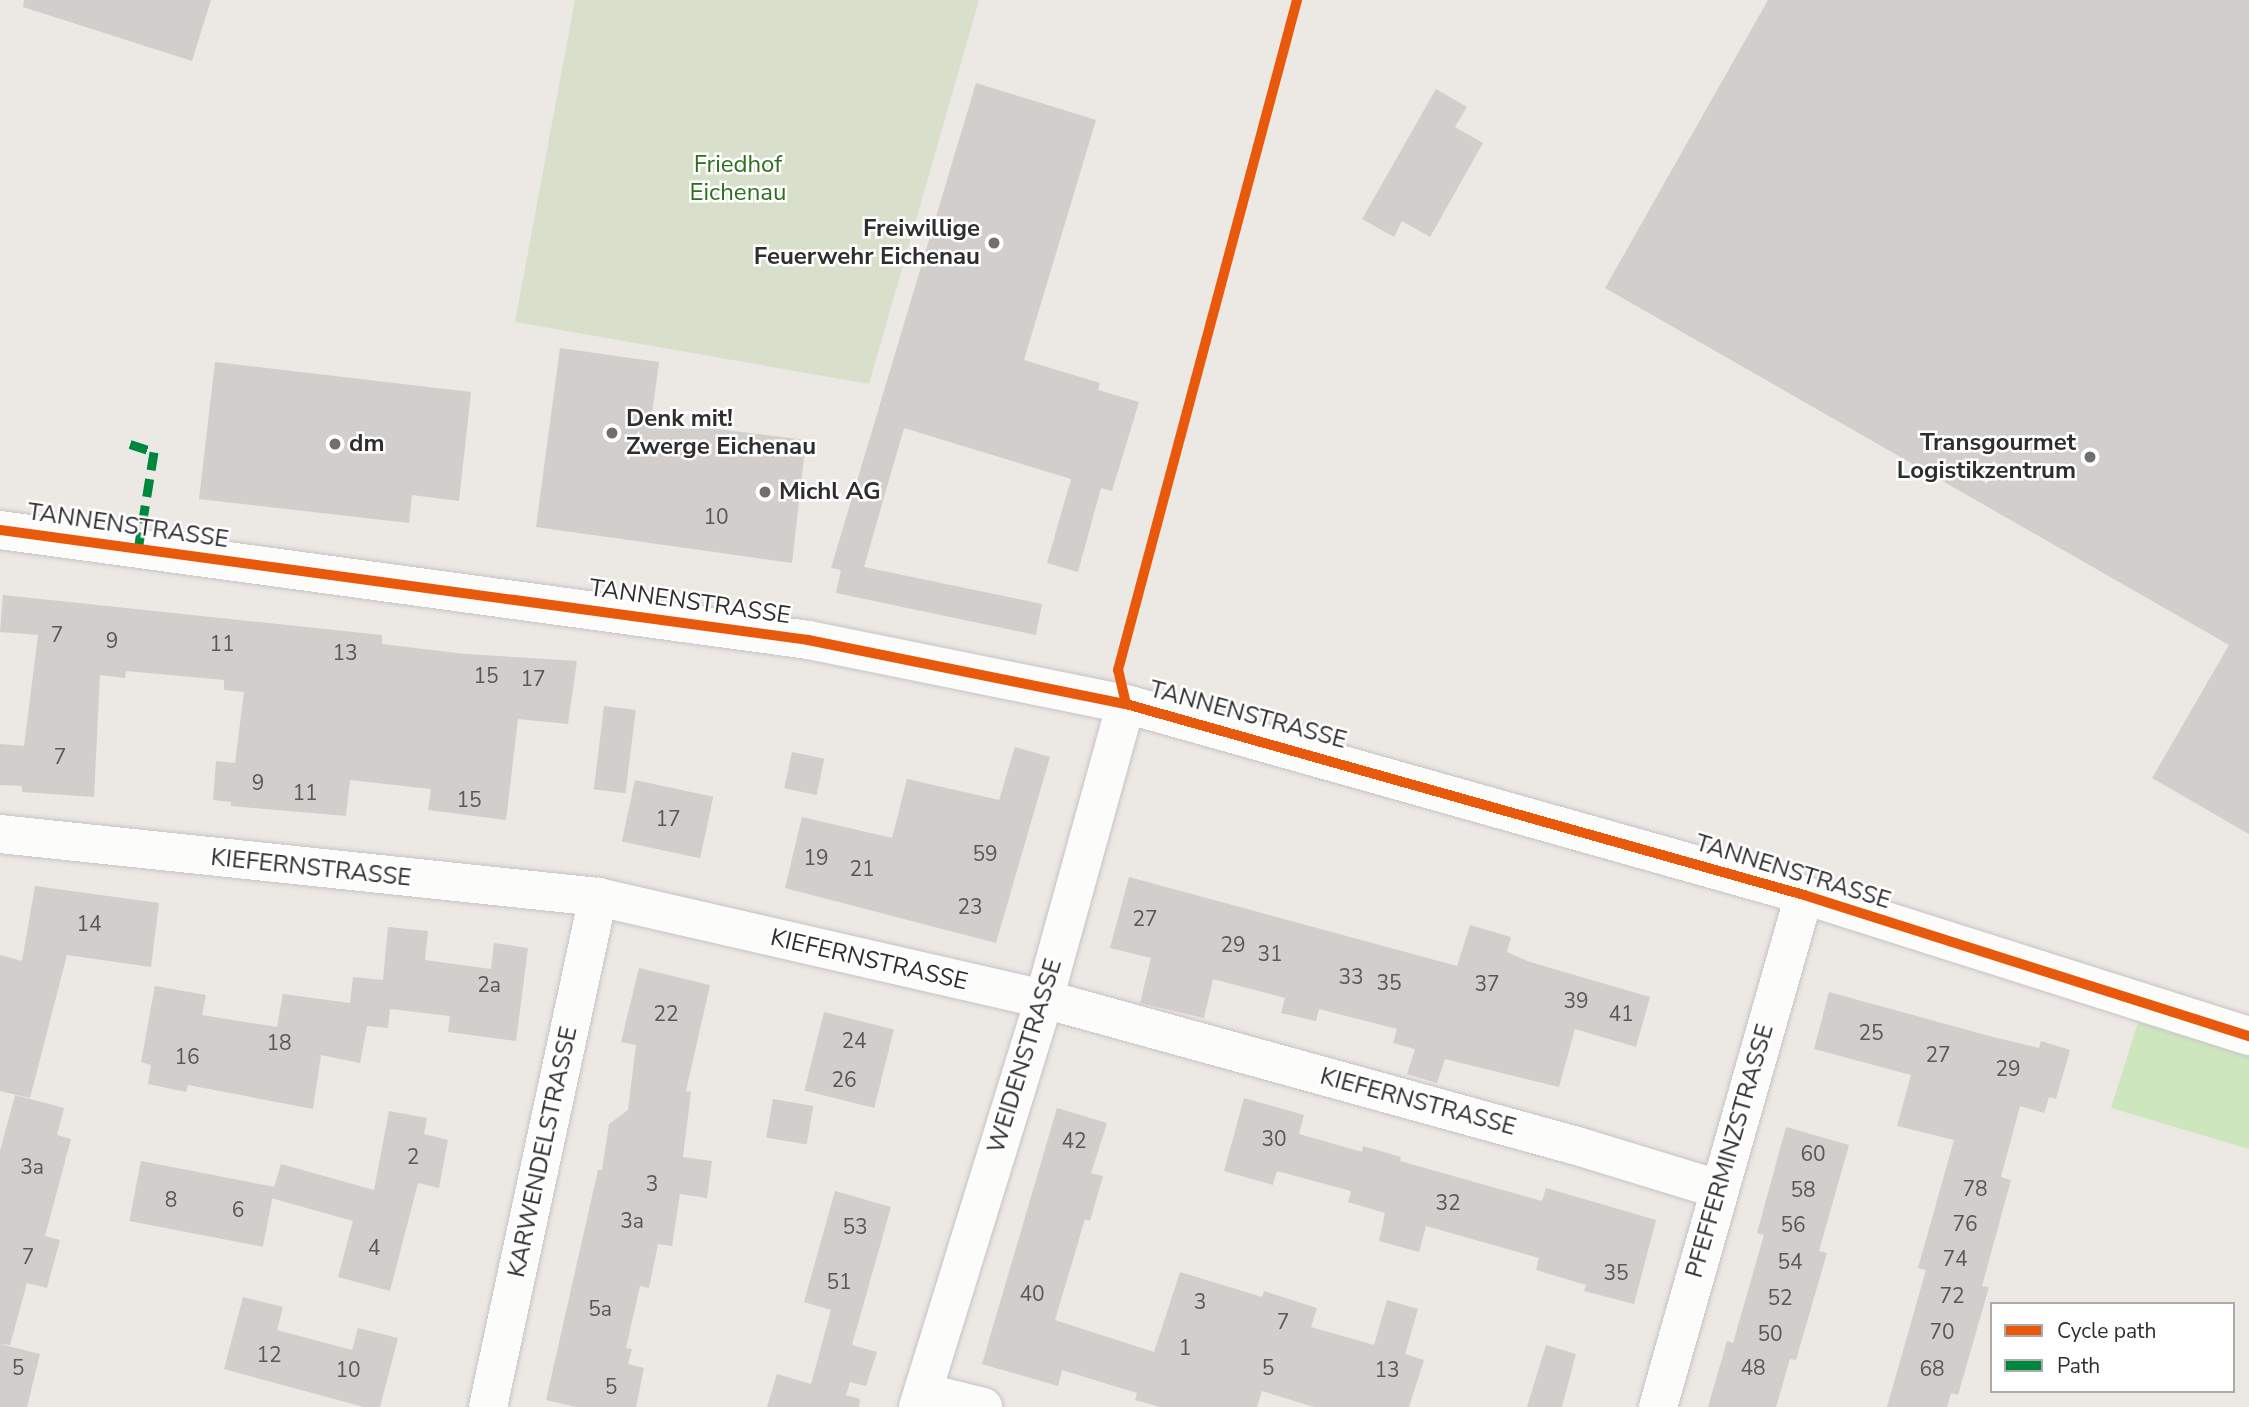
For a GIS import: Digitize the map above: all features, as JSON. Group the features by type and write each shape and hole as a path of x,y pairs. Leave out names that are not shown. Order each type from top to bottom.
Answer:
{"street":[{"name":"TANNENSTRASSE","path":"0,530 808,640 1126,704 1804,895 2249,1037"},
{"name":"WEIDENSTRASSE","path":"921,1399 1044,999 1126,704"},
{"name":"KIEFERNSTRASSE","path":"0,834 598,897 1044,999 1577,1146 1718,1189"},
{"name":"PFEFFERMINZSTRASSE","path":"1658,1407 1804,895"},
{"name":"KARWENDELSTRASSE","path":"488,1407 598,897"},
{"path":"921,1399 983,1407"}],"green space":[{"name":"Friedhof Eichenau","path":"575,0 979,0 869,384 515,322"},
{"path":"2138,1022 2249,1056 2249,1149 2111,1108"}],"building":[{"path":"24,0 211,0 192,61 23,7"},
{"name":"Transgourmet Logistikzentrum","path":"1768,0 2249,0 2249,834 2152,778 2229,645 1605,288"},
{"name":"Freiwillige Feuerwehr Eichenau","path":"976,83 1096,120 1024,360 1100,383 1098,390 1139,402 1112,491 1101,488 1078,572 1047,563 1071,479 904,428 864,567 1042,604 1036,635 836,593 841,570 831,568"},
{"path":"1436,89 1467,107 1455,127 1483,143 1430,237 1402,221 1394,237 1362,219"},
{"path":"560,348 659,362 651,421 806,440 792,563 536,527"},
{"name":"dm","path":"215,362 471,392 459,501 412,495 409,523 199,499"},
{"path":"3,595 382,635 382,644 465,654 577,661 568,724 518,719 506,820 428,810 431,789 350,780 346,816 231,806 231,802 213,800 216,761 235,763 244,692 224,690 224,680 126,671 125,678 100,675 94,797 22,792 22,786 0,785 0,744 24,746 38,635 0,632"},
{"path":"604,706 636,710 626,793 594,789"},
{"path":"1015,747 1050,757 996,943 785,888 802,817 892,838 907,779 999,800"},
{"path":"792,752 824,759 817,795 784,788"},
{"path":"635,780 713,797 700,858 622,842"},
{"path":"1129,877 1457,966 1470,925 1511,937 1507,952 1530,962 1650,997 1636,1047 1575,1029 1559,1087 1445,1059 1437,1083 1407,1074 1415,1049 1393,1043 1397,1029 1319,1009 1316,1021 1281,1013 1285,998 1213,979 1204,1018 1140,1003 1151,958 1110,948"},
{"path":"35,886 159,903 151,967 67,955 30,1098 0,1091 0,955 22,961"},
{"path":"388,927 428,931 425,960 491,969 494,943 528,948 516,1041 448,1032 450,1016 390,1009 388,1028 367,1026 360,1063 321,1055 313,1109 188,1085 186,1092 148,1084 151,1065 141,1062 155,986 206,995 202,1015 277,1027 283,994 350,1003 353,977 383,980"},
{"path":"639,968 710,985 686,1091 691,1092 683,1157 712,1161 707,1198 680,1194 672,1246 658,1244 649,1288 640,1286 626,1348 632,1349 628,1364 644,1368 636,1407 576,1407 546,1400 598,1170 602,1170 609,1124 628,1110 636,1045 621,1042"},
{"path":"1829,992 1993,1037 2039,1048 2041,1041 2070,1050 2056,1099 2049,1097 2044,1113 2020,1106 2001,1177 2011,1180 1982,1286 1989,1287 1958,1395 1951,1393 1947,1407 1887,1407 1926,1270 1918,1268 1954,1140 1897,1126 1911,1075 1814,1049"},
{"path":"824,1012 894,1029 874,1108 804,1091"},
{"path":"15,1095 64,1108 57,1135 71,1139 45,1236 60,1240 47,1288 27,1283 10,1345 0,1344 0,1151"},
{"path":"1244,1098 1304,1115 1299,1134 1362,1152 1363,1146 1401,1157 1400,1161 1542,1201 1546,1188 1656,1220 1634,1304 1584,1291 1586,1285 1536,1270 1539,1258 1426,1226 1419,1252 1379,1241 1385,1213 1348,1202 1351,1191 1277,1171 1273,1185 1224,1171"},
{"path":"773,1099 813,1106 807,1145 766,1137"},
{"path":"1057,1108 1107,1123 1091,1173 1103,1176 1090,1221 1085,1219 1055,1320 1154,1352 1180,1272 1262,1297 1264,1291 1317,1308 1311,1327 1374,1345 1387,1300 1418,1309 1405,1354 1424,1360 1409,1407 1314,1407 1262,1391 1257,1407 1160,1407 1135,1400 1137,1393 1062,1370 1058,1386 982,1364"},
{"path":"389,1111 427,1118 424,1134 448,1140 439,1188 418,1183 390,1291 338,1277 353,1221 271,1198 281,1164 374,1190"},
{"path":"1786,1127 1849,1145 1819,1251 1827,1253 1796,1360 1790,1359 1776,1407 1708,1407 1727,1341 1733,1343 1764,1235 1757,1233"},
{"path":"141,1161 275,1187 263,1247 129,1221"},
{"path":"835,1191 891,1207 852,1345 877,1352 866,1386 850,1382 846,1395 860,1399 859,1407 767,1407 777,1374 811,1384 831,1310 804,1302"},
{"path":"243,1297 283,1307 277,1330 352,1350 358,1328 398,1338 380,1407 364,1407 224,1369"},
{"path":"0,1344 40,1354 27,1407 0,1407"},
{"path":"1546,1345 1576,1354 1562,1407 1527,1407"}],"marked path":[{"path":"130,444 154,452 138,550"}],"cycle path":[{"path":"1126,704 1118,670 1297,0"},
{"path":"0,530 808,640 1126,704 1804,895 2249,1036"}],"place":[{"name":"Freiwillige Feuerwehr Eichenau","path":"994,243"},
{"name":"Denk mit! Zwerge Eichenau","path":"612,433"},
{"name":"dm","path":"335,444"},
{"name":"Transgourmet Logistikzentrum","path":"2090,457"},
{"name":"Michl AG","path":"765,492"}]}
